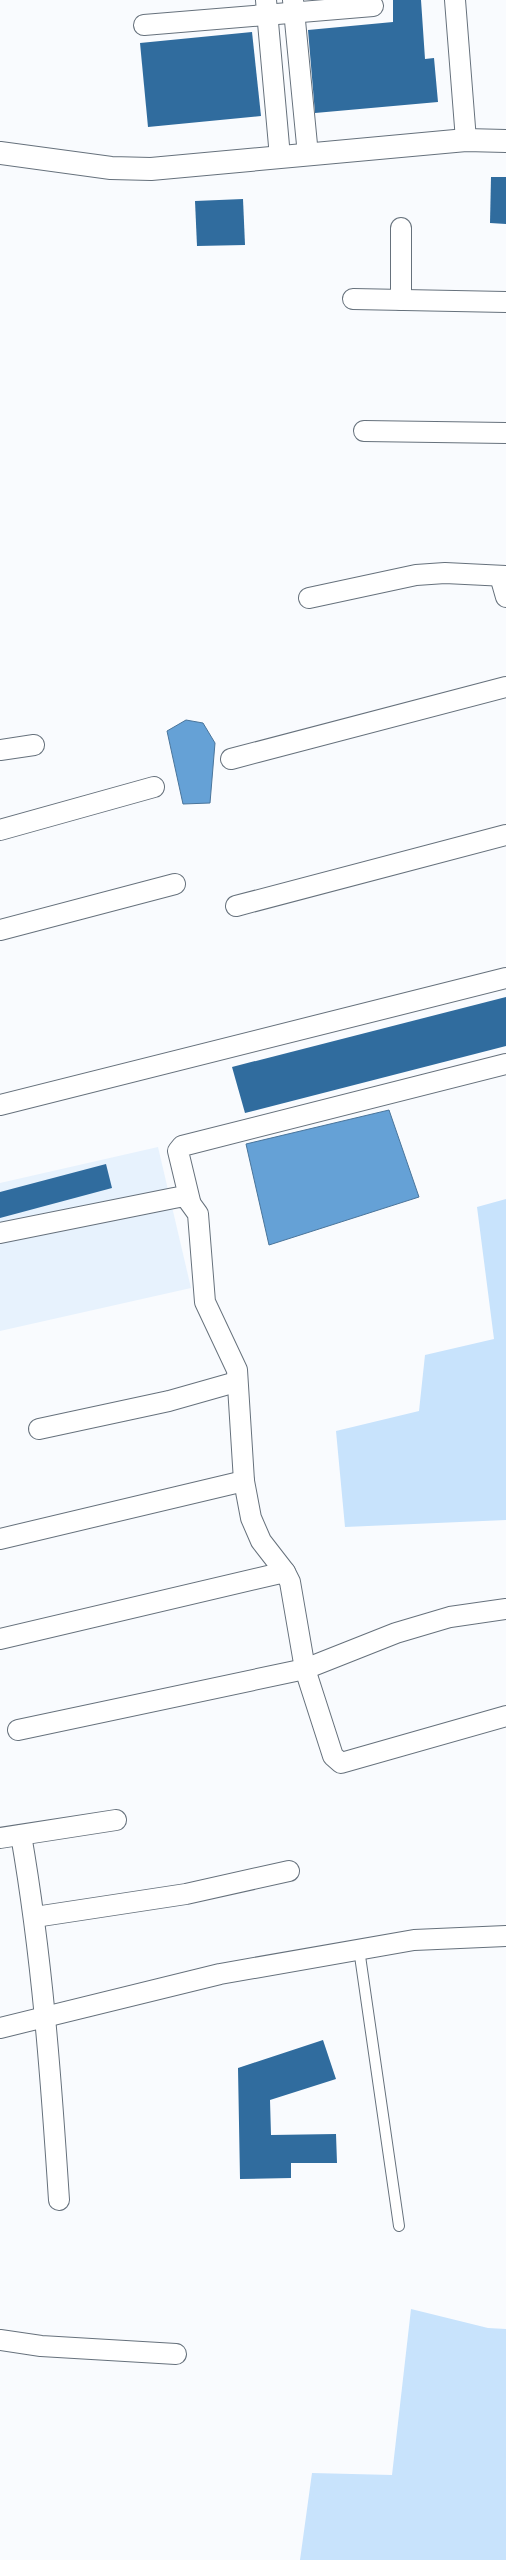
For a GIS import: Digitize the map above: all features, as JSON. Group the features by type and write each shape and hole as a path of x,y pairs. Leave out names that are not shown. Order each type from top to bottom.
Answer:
{"street":[{"path":"454,0 466,140"},
{"path":"294,6 308,154"},
{"path":"144,25 267,8 294,6 373,6"},
{"path":"267,8 280,157"},
{"path":"0,154 111,168 151,169 466,140 506,141"},
{"path":"401,228 401,300"},
{"path":"352,299 506,302"},
{"path":"364,431 506,433"},
{"path":"310,598 416,575 446,573 503,576 506,597"},
{"path":"231,760 506,687"},
{"path":"0,750 34,745"},
{"path":"0,830 154,787"},
{"path":"236,906 506,835"},
{"path":"0,930 175,884"},
{"path":"0,1105 506,978"},
{"path":"190,1201 178,1151 182,1146 506,1064"},
{"path":"0,1233 185,1196 198,1214 205,1302 232,1356 237,1370 236,1382 244,1481 250,1518 255,1530 285,1572 290,1582 305,1669 333,1756 339,1763 506,1716"},
{"path":"39,1429 169,1401 236,1382"},
{"path":"0,1539 244,1481"},
{"path":"0,1639 285,1572"},
{"path":"18,1730 305,1669 396,1633 450,1617 506,1609"},
{"path":"0,1838 116,1820"},
{"path":"21,1835 35,1917 46,2015 59,2200"},
{"path":"35,1917 186,1894 289,1871"},
{"path":"0,2028 46,2015 220,1974 414,1940 506,1936"},
{"path":"0,2340 41,2346 176,2354"}],"lane":[{"path":"359,1950 399,2226"}],"shaded area":[{"path":"158,1147 191,1288 0,1331 0,1183"},
{"path":"506,1199 506,1520 345,1527 336,1431 419,1411 425,1355 494,1339 477,1207"},
{"path":"411,2309 488,2328 506,2329 506,2560 300,2560 312,2473 392,2475"}],"water":[{"path":"186,720 203,723 215,743 210,803 183,804 167,731"},
{"path":"389,1110 419,1197 269,1245 246,1144"}],"building":[{"path":"393,0 421,0 425,59 434,58 438,102 315,113 308,30 393,22"},
{"path":"252,32 261,116 148,127 140,43"},
{"path":"491,177 506,177 506,224 490,223"},
{"path":"243,199 245,245 197,246 195,201"},
{"path":"506,997 506,1046 245,1113 232,1067"},
{"path":"106,1164 112,1188 0,1218 0,1192"},
{"path":"323,2040 336,2079 270,2100 271,2135 336,2134 337,2163 291,2163 291,2178 240,2179 238,2068"}]}
